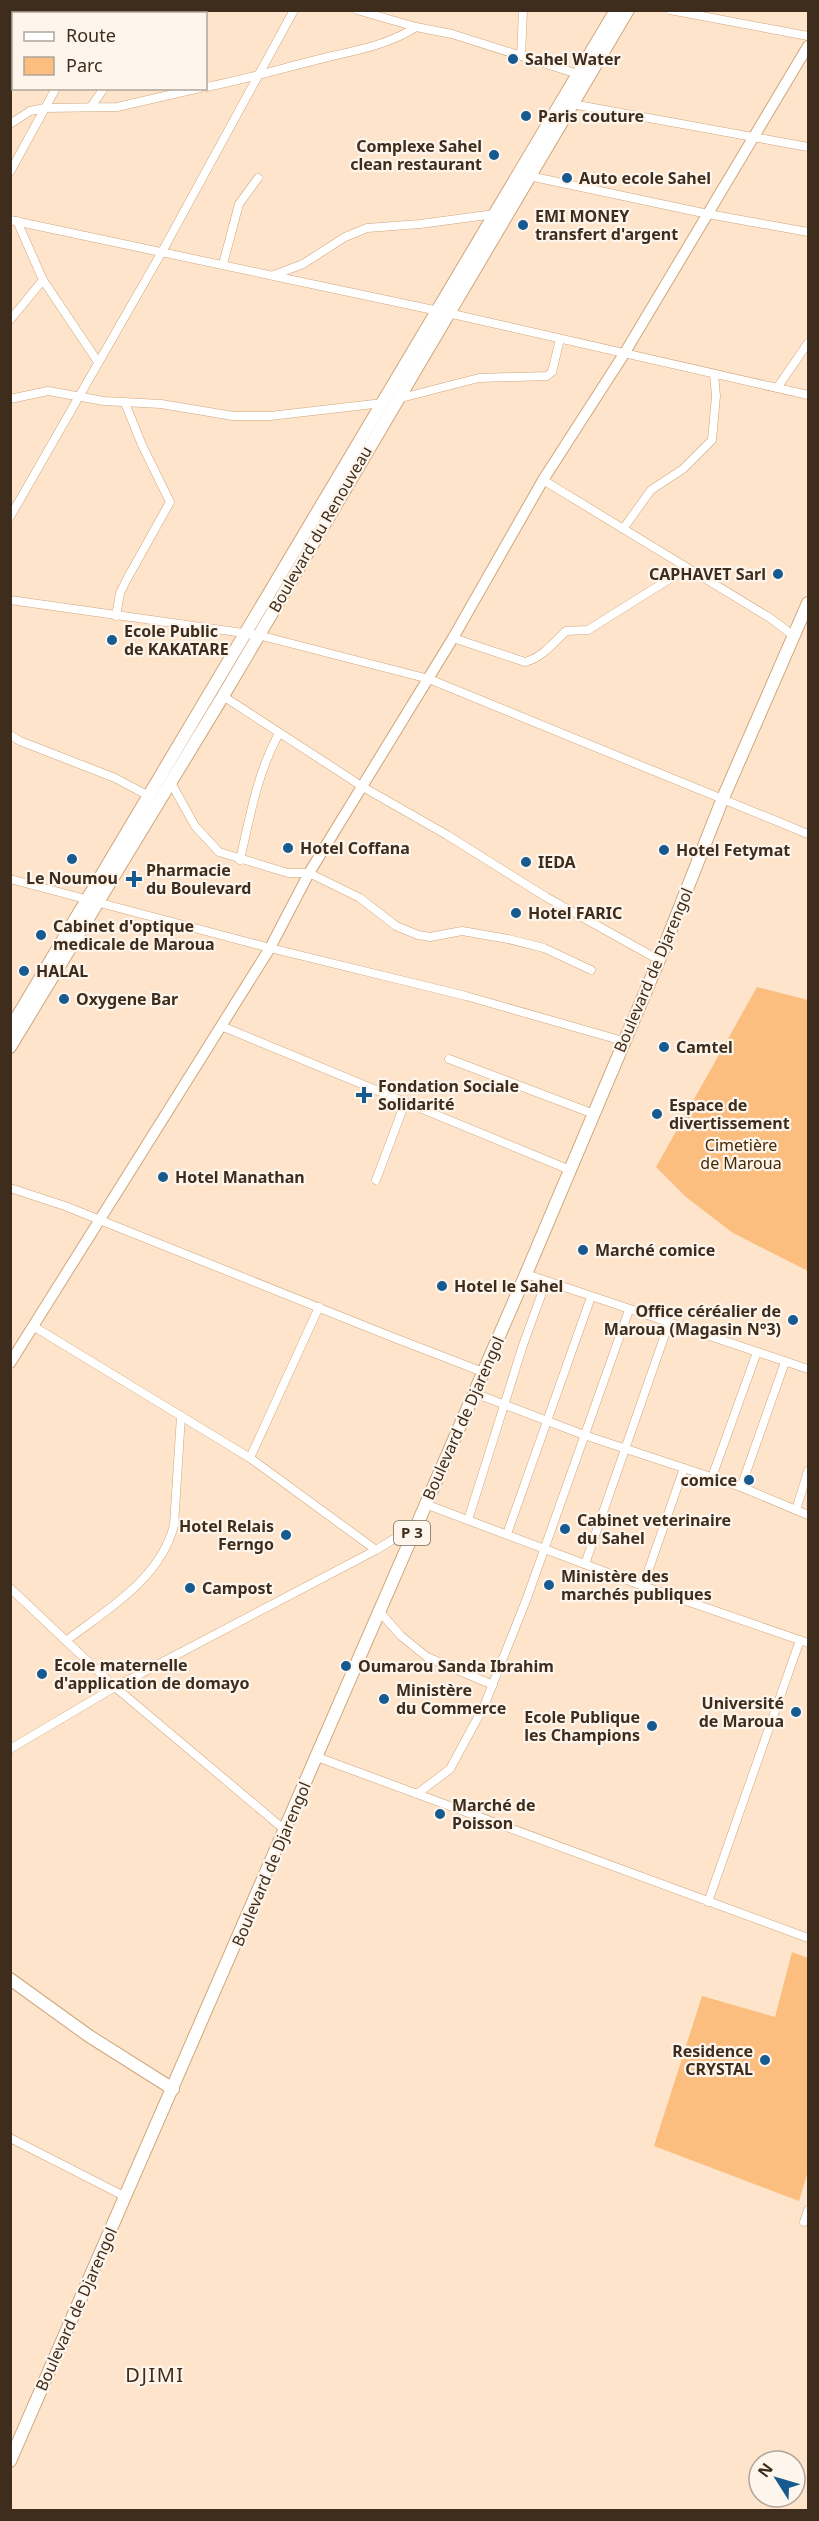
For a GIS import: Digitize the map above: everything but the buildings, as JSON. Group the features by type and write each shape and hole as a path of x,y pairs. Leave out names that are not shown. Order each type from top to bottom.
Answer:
{"main road":[{"name":"Boulevard du Renouveau","path":"443,312 495,214 615,10"},
{"name":"Boulevard du Renouveau","path":"10,1047 149,796 252,635 443,312 529,176 628,10"},
{"path":"10,1363 270,948 309,873 453,639 543,480 624,354 808,46"},
{"name":"Boulevard de Djarengol","path":"10,2461 286,1831 415,1526 526,1274 659,960 723,798 808,603"},
{"name":"Boulevard du Renouveau","path":"10,1029 223,696 252,635"},
{"path":"10,1978 89,2036 173,2089"}],"street":[{"path":"10,517 163,250 294,10"},
{"path":"357,10 416,27 452,34 578,74"},
{"path":"521,56 523,10"},
{"path":"670,10 808,36"},
{"path":"207,87 258,77 363,49 416,27"},
{"path":"10,172 55,90"},
{"path":"91,107 103,90"},
{"path":"10,124 24,113 45,108 138,104 192,90"},
{"path":"572,104 808,147"},
{"path":"529,176 708,214 808,232"},
{"path":"223,264 239,204 258,178"},
{"path":"274,275 303,264 345,237 367,228 495,214"},
{"path":"14,220 163,250 808,395"},
{"path":"14,220 44,280 98,362"},
{"path":"10,320 44,280"},
{"path":"10,399 48,391 125,403 161,404 233,416 279,415 390,401 479,378 548,376 552,372 560,339"},
{"path":"777,388 808,343"},
{"path":"623,529 651,490 683,469 711,440 716,396 714,375"},
{"path":"116,616 120,592 170,502 142,445 125,403"},
{"path":"543,480 770,618 794,636"},
{"path":"453,639 525,662 544,652 566,631 588,630 687,568"},
{"path":"10,600 252,635 429,679 808,834"},
{"path":"223,696 363,786 546,897 659,960"},
{"path":"240,860 256,785 266,756 279,733"},
{"path":"10,735 115,778 149,796"},
{"path":"170,781 195,826 206,841 219,852 240,860 295,874 309,873 360,898 396,926 418,935 430,937 462,931 508,939 544,948 591,970"},
{"path":"10,879 270,948 466,996 623,1041"},
{"path":"221,1026 570,1170"},
{"path":"448,1059 594,1114"},
{"path":"376,1180 405,1103"},
{"path":"10,1188 66,1206 483,1372"},
{"path":"526,1274 808,1370"},
{"path":"468,1520 523,1345 546,1282"},
{"path":"507,1534 591,1297"},
{"path":"250,1458 319,1307"},
{"path":"417,1794 450,1769 476,1723 518,1624 628,1310"},
{"path":"585,1564 669,1323"},
{"path":"33,1326 250,1458 376,1550"},
{"path":"712,1477 757,1352"},
{"path":"741,1487 785,1362"},
{"path":"474,1393 584,1435 741,1487 808,1515"},
{"path":"67,1640 144,1579 167,1548 174,1525 181,1416"},
{"path":"643,1586 684,1468"},
{"path":"796,1510 808,1471"},
{"path":"425,1504 643,1586 804,1641 708,1902"},
{"path":"10,1749 115,1687 376,1550 415,1526"},
{"path":"10,1588 115,1687 286,1831"},
{"path":"379,1611 401,1636 427,1657 493,1684"},
{"path":"317,1757 808,1938"},
{"path":"10,2138 126,2197"},
{"path":"804,2222 808,2210"}],"green space":[{"name":"Cimetière de Maroua","path":"757,987 808,1000 808,1271 733,1233 686,1197 656,1167"},
{"path":"792,1952 808,1958 808,2171 799,2201 654,2146 702,1996 775,2017"}],"place":[{"name":"Sahel Water","path":"513,59"},
{"name":"Paris couture","path":"526,116"},
{"name":"Complexe Sahel clean restaurant","path":"494,155"},
{"name":"Auto ecole Sahel","path":"567,178"},
{"name":"EMI MONEY transfert d'argent","path":"523,225"},
{"name":"CAPHAVET Sarl","path":"778,574"},
{"name":"Ecole Public de KAKATARE","path":"112,640"},
{"name":"Hotel Coffana","path":"288,848"},
{"name":"Hotel Fetymat","path":"664,850"},
{"name":"Le Noumou","path":"72,859"},
{"name":"IEDA","path":"526,862"},
{"name":"Pharmacie du Boulevard","path":"134,879"},
{"name":"Hotel FARIC","path":"516,913"},
{"name":"Cabinet d'optique medicale de Maroua","path":"41,935"},
{"name":"HALAL","path":"24,971"},
{"name":"Oxygene Bar","path":"64,999"},
{"name":"Camtel","path":"664,1047"},
{"name":"Fondation Sociale Solidarité","path":"364,1095"},
{"name":"Espace de divertissement","path":"657,1114"},
{"name":"Hotel Manathan","path":"163,1177"},
{"name":"Marché comice","path":"583,1250"},
{"name":"Hotel le Sahel","path":"442,1286"},
{"name":"Office céréalier de Maroua (Magasin N°3)","path":"793,1320"},
{"name":"comice","path":"749,1480"},
{"name":"Cabinet veterinaire du Sahel","path":"565,1529"},
{"name":"Hotel Relais Ferngo","path":"286,1535"},
{"name":"Ministère des marchés publiques","path":"549,1585"},
{"name":"Campost","path":"190,1588"},
{"name":"Oumarou Sanda Ibrahim","path":"346,1666"},
{"name":"Ecole maternelle d'application de domayo","path":"42,1674"},
{"name":"Ministère du Commerce","path":"384,1699"},
{"name":"Université de Maroua","path":"796,1712"},
{"name":"Ecole Publique les Champions","path":"652,1726"},
{"name":"Marché de Poisson","path":"440,1814"},
{"name":"Residence CRYSTAL","path":"765,2060"}],"district":[{"name":"DJIMI","path":"155,2375"}]}
